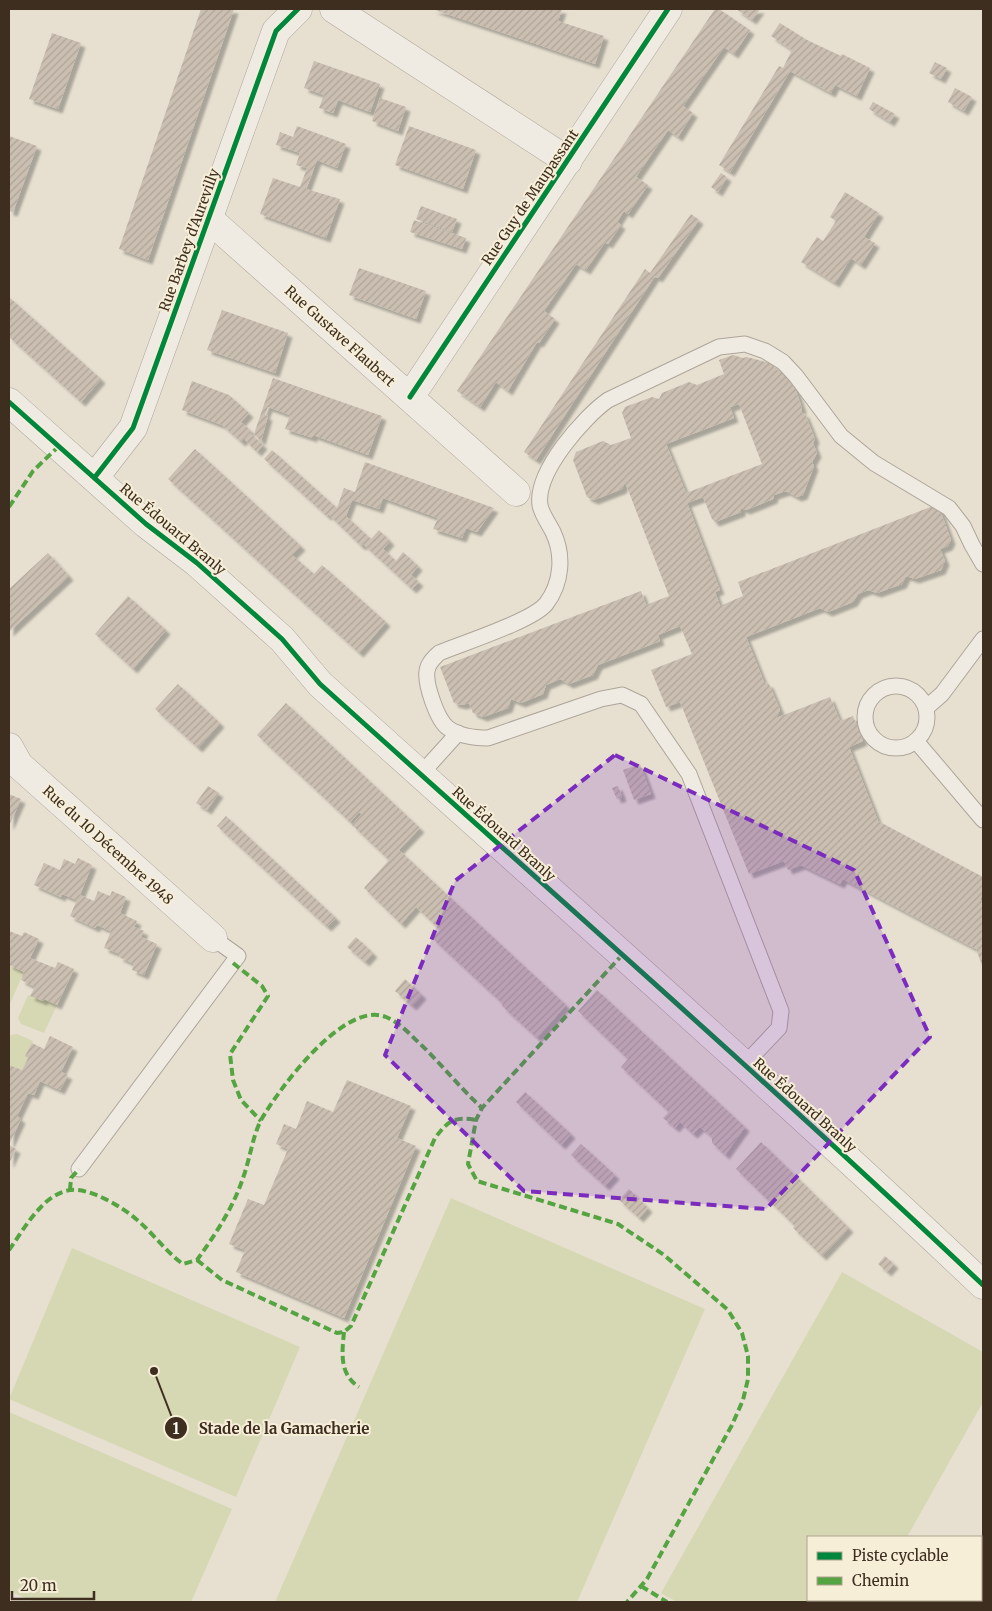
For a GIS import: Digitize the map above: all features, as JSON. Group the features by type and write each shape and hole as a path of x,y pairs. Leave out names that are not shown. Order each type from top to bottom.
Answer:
{"street":[{"name":"Rue Barbey d'Aurevilly","path":"95,477 133,428 276,31 298,9"},
{"path":"334,9 568,161"},
{"name":"Rue Guy de Maupassant","path":"410,398 668,9"},
{"name":"Rue Gustave Flaubert","path":"209,220 516,492"},
{"name":"Rue Édouard Branly","path":"9,402 146,524 197,563 282,639 320,684 623,954 893,1200 983,1285"},
{"name":"Rue du 10 Décembre 1948","path":"9,747 19,765 213,938"}],"lane":[{"path":"744,1065 779,1028 781,1011 689,774 641,704 622,696 616,696 602,699 488,738 474,738 447,727 438,715 427,682 426,672 429,662 439,652 530,617 546,604 561,571 555,537 540,505 541,486 548,470 576,431 595,410 608,400 719,347 745,344 765,351 783,362 796,376 841,436 874,463 949,508 963,526 983,564"},
{"path":"516,492 540,505"},
{"path":"926,708 942,694 983,639"},
{"path":"895,685 914,691 922,699 926,708 926,726 916,741 908,746 899,748 881,744 873,738 868,730 866,710 870,700 876,693 895,685"},
{"path":"421,774 458,733"},
{"path":"916,741 983,820"},
{"path":"79,1168 238,956 213,938"}],"highlighted area":[{"path":"615,755 854,870 930,1037 766,1209 524,1191 385,1055 455,881"}],"green space":[{"path":"10,966 24,972 9,1006 9,968"},
{"path":"28,995 57,1005 44,1033 21,1024 18,1018"},
{"path":"17,1034 33,1041 22,1070 9,1065 9,1038 11,1035"},
{"path":"451,1198 705,1309 577,1602 275,1602"},
{"path":"72,1248 300,1347 236,1497 9,1399"},
{"path":"842,1272 983,1352 983,1402 908,1536 807,1536 807,1601 870,1602 677,1602 661,1593"},
{"path":"9,1412 232,1509 191,1602 35,1602 9,1591"}],"building":[{"path":"201,9 234,9 148,260 119,249"},
{"path":"432,9 562,9 558,21 604,36 595,64"},
{"path":"715,9 719,9 750,30 734,54 724,47 683,106 693,113 678,137 668,130 636,177 648,185 628,214 624,211 617,222 621,225 608,244 605,242 586,270 576,264 544,311 555,319 539,343 537,342 508,391 496,382 480,407 457,391"},
{"path":"736,9 760,9 752,20"},
{"path":"780,23 807,40 870,68 857,96 835,85 831,93 790,71 730,172 719,165 779,66 783,68 792,50 771,36"},
{"path":"52,33 81,43 58,109 29,99"},
{"path":"314,61 380,84 370,112 338,100 333,113 319,108 324,95 304,88"},
{"path":"935,62 947,68 941,79 929,73"},
{"path":"955,88 972,97 964,111 948,102"},
{"path":"380,98 406,107 398,131 372,121"},
{"path":"873,102 895,114 890,122 869,109"},
{"path":"297,126 346,144 337,168 317,160 306,189 340,199 326,238 260,214 273,178 300,187 307,168 296,165 300,153 276,145 280,132 293,137"},
{"path":"409,126 476,150 463,189 395,165"},
{"path":"9,136 37,146 13,212 9,211"},
{"path":"721,173 727,177 718,192 711,187"},
{"path":"845,192 879,213 864,237 875,243 861,265 851,258 835,283 801,262 817,237 823,241 836,221 830,217"},
{"path":"421,206 457,219 452,232 416,219"},
{"path":"691,214 699,220 658,278 655,276 536,460 524,452 645,269 650,273"},
{"path":"414,220 466,238 462,249 410,232"},
{"path":"359,268 426,291 416,319 349,295"},
{"path":"9,297 101,379 81,402 9,337"},
{"path":"222,310 288,333 275,373 207,350"},
{"path":"733,355 743,358 747,357 773,364 775,369 785,372 789,381 793,382 802,408 801,412 805,414 815,439 813,443 817,453 812,462 814,466 803,495 797,497 786,491 774,495 773,499 746,510 741,508 741,512 715,522 703,497 687,503 720,590 715,592 720,606 743,596 738,582 938,504 951,540 948,546 940,549 945,561 941,570 915,579 906,576 902,584 877,593 868,590 858,594 853,602 828,612 820,608 746,637 764,682 769,684 780,710 776,718 830,697 840,721 853,716 863,741 849,747 878,821 983,877 983,892 980,900 983,901 983,968 976,949 843,879 840,884 801,865 788,870 784,861 749,874 680,702 666,707 651,670 692,654 680,626 658,635 660,641 598,665 593,675 569,684 560,679 546,685 543,694 521,703 511,699 508,708 483,717 473,713 469,703 462,705 454,703 440,667 641,591 646,605 669,596 625,482 622,489 594,500 587,497 573,460 576,452 603,441 611,445 631,438 622,413 625,407 652,397 659,399 662,393 689,382 697,385 724,374 719,360","holes":["739,404 762,464 686,493 666,444 734,418 730,407"]},
{"path":"273,378 382,416 368,455 313,435 313,438 285,429 290,415 268,407 265,415 268,416 261,441 254,434"},
{"path":"192,381 229,395 249,413 241,422 251,431 241,442 222,425 182,410"},
{"path":"250,433 263,445 257,452 245,440"},
{"path":"195,449 301,546 292,555 314,574 322,565 386,622 359,653 168,479"},
{"path":"272,450 337,508 344,488 355,492 365,462 494,508 477,532 466,528 462,538 433,529 438,518 383,498 379,509 352,500 346,516 371,539 379,530 390,541 383,549 396,561 403,552 418,566 411,575 419,582 412,589 264,459"},
{"path":"48,553 69,576 9,632 9,589"},
{"path":"128,596 166,630 133,669 95,634"},
{"path":"178,684 220,723 198,748 155,709"},
{"path":"286,703 420,828 399,850 566,1005 537,1038 432,938 440,930 416,907 401,924 364,888 389,860 352,825 362,814 359,812 350,822 257,735"},
{"path":"640,764 651,794 634,800 623,770"},
{"path":"208,786 219,793 207,810 196,803"},
{"path":"618,786 622,797 617,799 612,788"},
{"path":"9,794 21,799 9,826"},
{"path":"226,816 336,918 327,927 217,826"},
{"path":"78,858 92,865 80,895 94,901 98,891 110,896 112,891 126,897 120,913 137,921 134,927 144,931 141,937 157,944 144,975 132,970 134,964 119,957 120,954 104,948 111,931 97,925 95,928 70,916 77,900 62,894 61,897 34,885 44,863 60,870 64,859 75,864"},
{"path":"9,931 22,936 24,932 39,939 30,958 55,968 58,962 74,969 57,1005 44,999 43,1001 30,996 35,987 21,980 24,972 9,965"},
{"path":"356,937 373,953 365,962 347,947"},
{"path":"405,979 422,995 412,1006 395,991"},
{"path":"597,990 745,1127 725,1155 712,1143 712,1137 700,1127 693,1134 680,1122 675,1128 663,1118 669,1112 621,1067 628,1059 578,1011"},
{"path":"50,1036 73,1047 61,1072 68,1075 60,1090 40,1081 34,1095 28,1093 17,1116 21,1119 9,1145 9,1065 22,1070 28,1058 25,1056 32,1043 44,1049"},
{"path":"347,1080 411,1106 397,1138 416,1146 344,1318 236,1272 245,1250 229,1244 248,1199 264,1205 288,1149 276,1144 284,1124 296,1129 307,1101 333,1112"},
{"path":"525,1092 571,1134 561,1145 516,1102"},
{"path":"761,1142 849,1228 822,1256 793,1228 795,1226 736,1169"},
{"path":"581,1144 615,1175 605,1186 571,1155"},
{"path":"9,1145 16,1149 9,1164"},
{"path":"629,1189 648,1208 639,1218 619,1200"},
{"path":"885,1256 894,1264 887,1272 878,1264"}],"marked path":[{"path":"9,507 33,471 59,446"},
{"path":"623,954 482,1108 476,1120 468,1164 477,1181 618,1224 664,1255 728,1310 742,1333 748,1356 748,1379 743,1400 732,1425 647,1579 627,1602"},
{"path":"233,963 262,986 268,996 230,1054 233,1080 241,1100 261,1121"},
{"path":"9,1250 32,1217 47,1201 63,1192 79,1190 105,1199 130,1214 183,1264 197,1260 229,1211 239,1189 261,1120 282,1088 314,1050 333,1034 351,1022 369,1015 386,1017 402,1027 482,1108"},
{"path":"197,1260 222,1280 337,1333 344,1332 351,1326 435,1138 452,1121 457,1119 476,1120"},
{"path":"70,1190 71,1178 79,1169"},
{"path":"344,1332 343,1362 348,1376 359,1387"},
{"path":"641,1586 667,1602"}],"cycle path":[{"path":"95,477 133,428 276,31 298,9"},
{"path":"410,397 668,9"},
{"path":"9,402 146,524 197,563 282,639 320,684 736,1057 983,1285"}],"place":[{"name":"Stade de la Gamacherie","path":"154,1371"}]}
